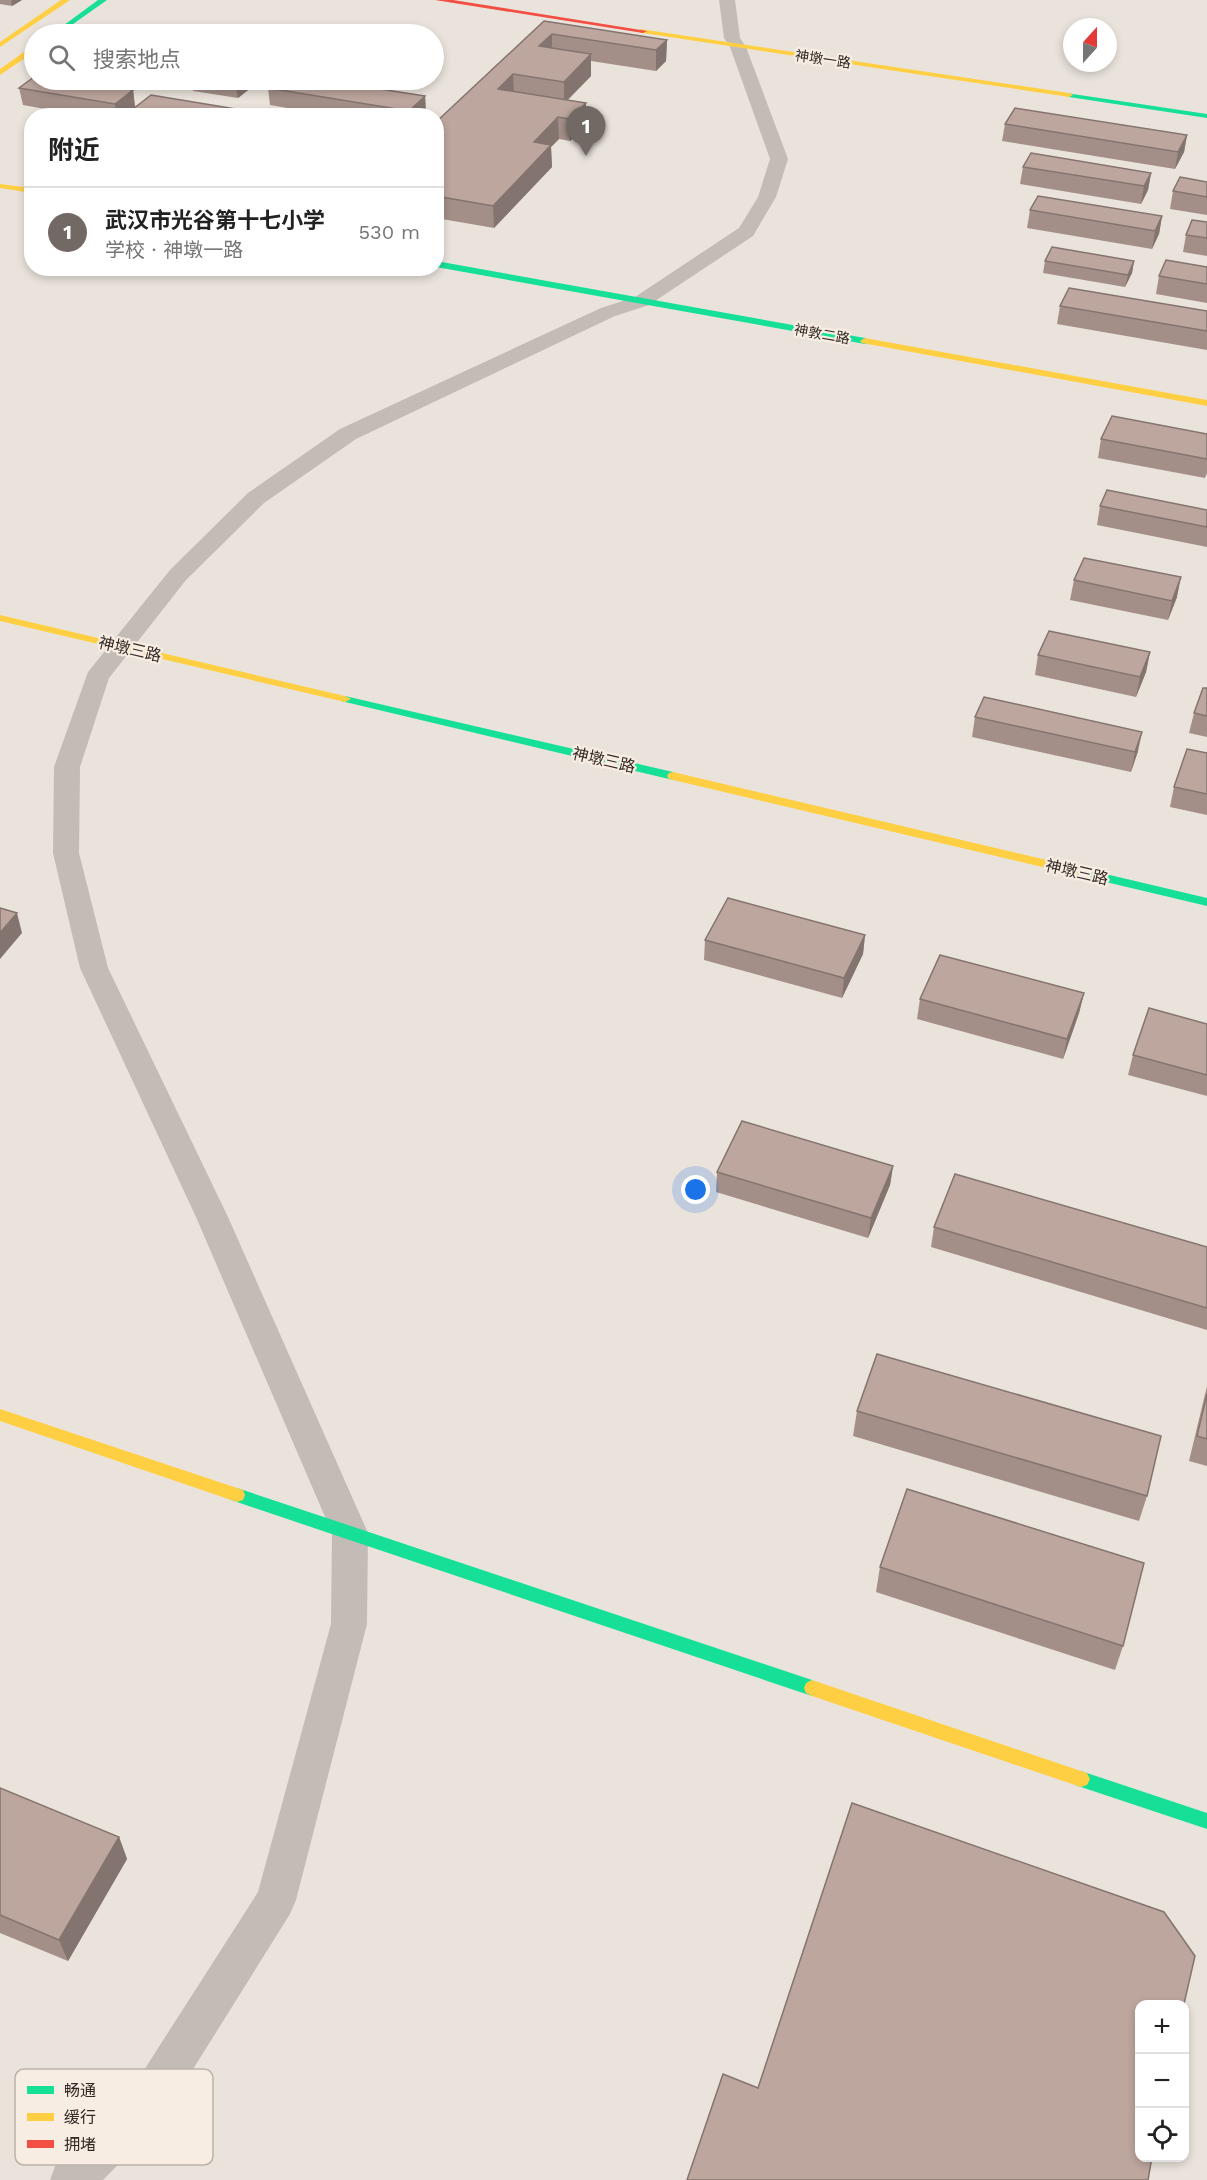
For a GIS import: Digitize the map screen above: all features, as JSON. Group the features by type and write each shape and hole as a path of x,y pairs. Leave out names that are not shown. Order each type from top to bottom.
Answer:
{"street":[{"path":"31,24 66,0"},
{"path":"69,24 103,0"},
{"name":"神墩一路","path":"439,0 1207,108"},
{"name":"神墩一路","path":"491,0 735,42 1207,116"},
{"path":"169,2069 276,1900 348,1624 350,1533 212,1217 94,968 66,853 67,767 97,677 178,575 256,498 348,434 608,312 642,301 746,232 767,197 779,159 735,42 727,0"},
{"path":"0,45 24,29"},
{"path":"0,73 24,56"},
{"path":"0,186 24,190"},
{"name":"神敦二路","path":"444,265 1207,403"},
{"name":"神墩三路","path":"0,618 1207,902"},
{"path":"0,1415 1207,1821"},
{"path":"72,2180 87,2165"}],"building":[{"path":"544,21 667,40 656,50 552,34 539,46 591,54 564,82 513,74 498,89 586,103 570,119 558,117 534,142 551,145 493,206 444,197 444,115"},
{"path":"31,90 133,90 115,104"},
{"path":"280,90 386,90 425,96 412,108 391,108"},
{"path":"151,95 230,108 134,108"},
{"path":"1015,108 1187,135 1178,152 1005,124"},
{"path":"1031,153 1151,173 1144,186 1023,167"},
{"path":"1180,177 1207,182 1207,197 1173,191"},
{"path":"1038,196 1162,216 1155,231 1030,210"},
{"path":"1192,220 1207,222 1207,238 1186,235"},
{"path":"1052,247 1134,261 1128,275 1045,261"},
{"path":"1166,260 1207,267 1207,284 1159,276"},
{"path":"1069,288 1207,311 1207,331 1060,306"},
{"path":"1112,416 1207,434 1207,459 1101,439"},
{"path":"1107,490 1207,510 1207,527 1100,506"},
{"path":"1084,558 1181,577 1172,601 1074,580"},
{"path":"1049,631 1150,652 1140,677 1038,655"},
{"path":"1203,688 1207,688 1207,716 1194,713"},
{"path":"984,697 1142,732 1135,752 975,717"},
{"path":"1187,749 1207,753 1207,794 1174,787"},
{"path":"728,898 865,935 844,978 705,940"},
{"path":"0,908 17,913 0,933"},
{"path":"940,955 1084,993 1067,1039 920,999"},
{"path":"1149,1008 1207,1024 1207,1075 1133,1055"},
{"path":"742,1121 893,1166 871,1218 717,1172"},
{"path":"955,1174 1207,1247 1207,1308 934,1227"},
{"path":"877,1354 1161,1436 1147,1496 857,1411"},
{"path":"1207,1394 1207,1439 1197,1436"},
{"path":"907,1489 1144,1563 1123,1646 880,1567"},
{"path":"0,1788 119,1837 59,1940 0,1915"},
{"path":"852,1803 1164,1912 1195,1956 1185,2000 1135,2000 1135,2162 1151,2162 1148,2180 687,2180 723,2074 758,2088"}],"traffic: fast":[{"path":"69,24 103,0"},
{"path":"1069,95 1207,116"},
{"path":"444,265 865,341"},
{"path":"345,699 673,776"},
{"path":"1076,871 1207,902"},
{"path":"237,1495 812,1688"},
{"path":"1081,1779 1207,1821"}],"traffic: slow":[{"path":"31,24 66,0"},
{"path":"0,45 24,29"},
{"path":"643,31 1069,95"},
{"path":"0,73 24,56"},
{"path":"0,186 24,190"},
{"path":"865,341 1207,403"},
{"path":"0,618 345,699"},
{"path":"673,776 1076,871"},
{"path":"0,1415 237,1495"},
{"path":"812,1688 1081,1779"}],"traffic: jam":[{"path":"439,0 643,31"}],"place":[{"name":"武汉市光谷第十七小学","path":"586,156"}]}
